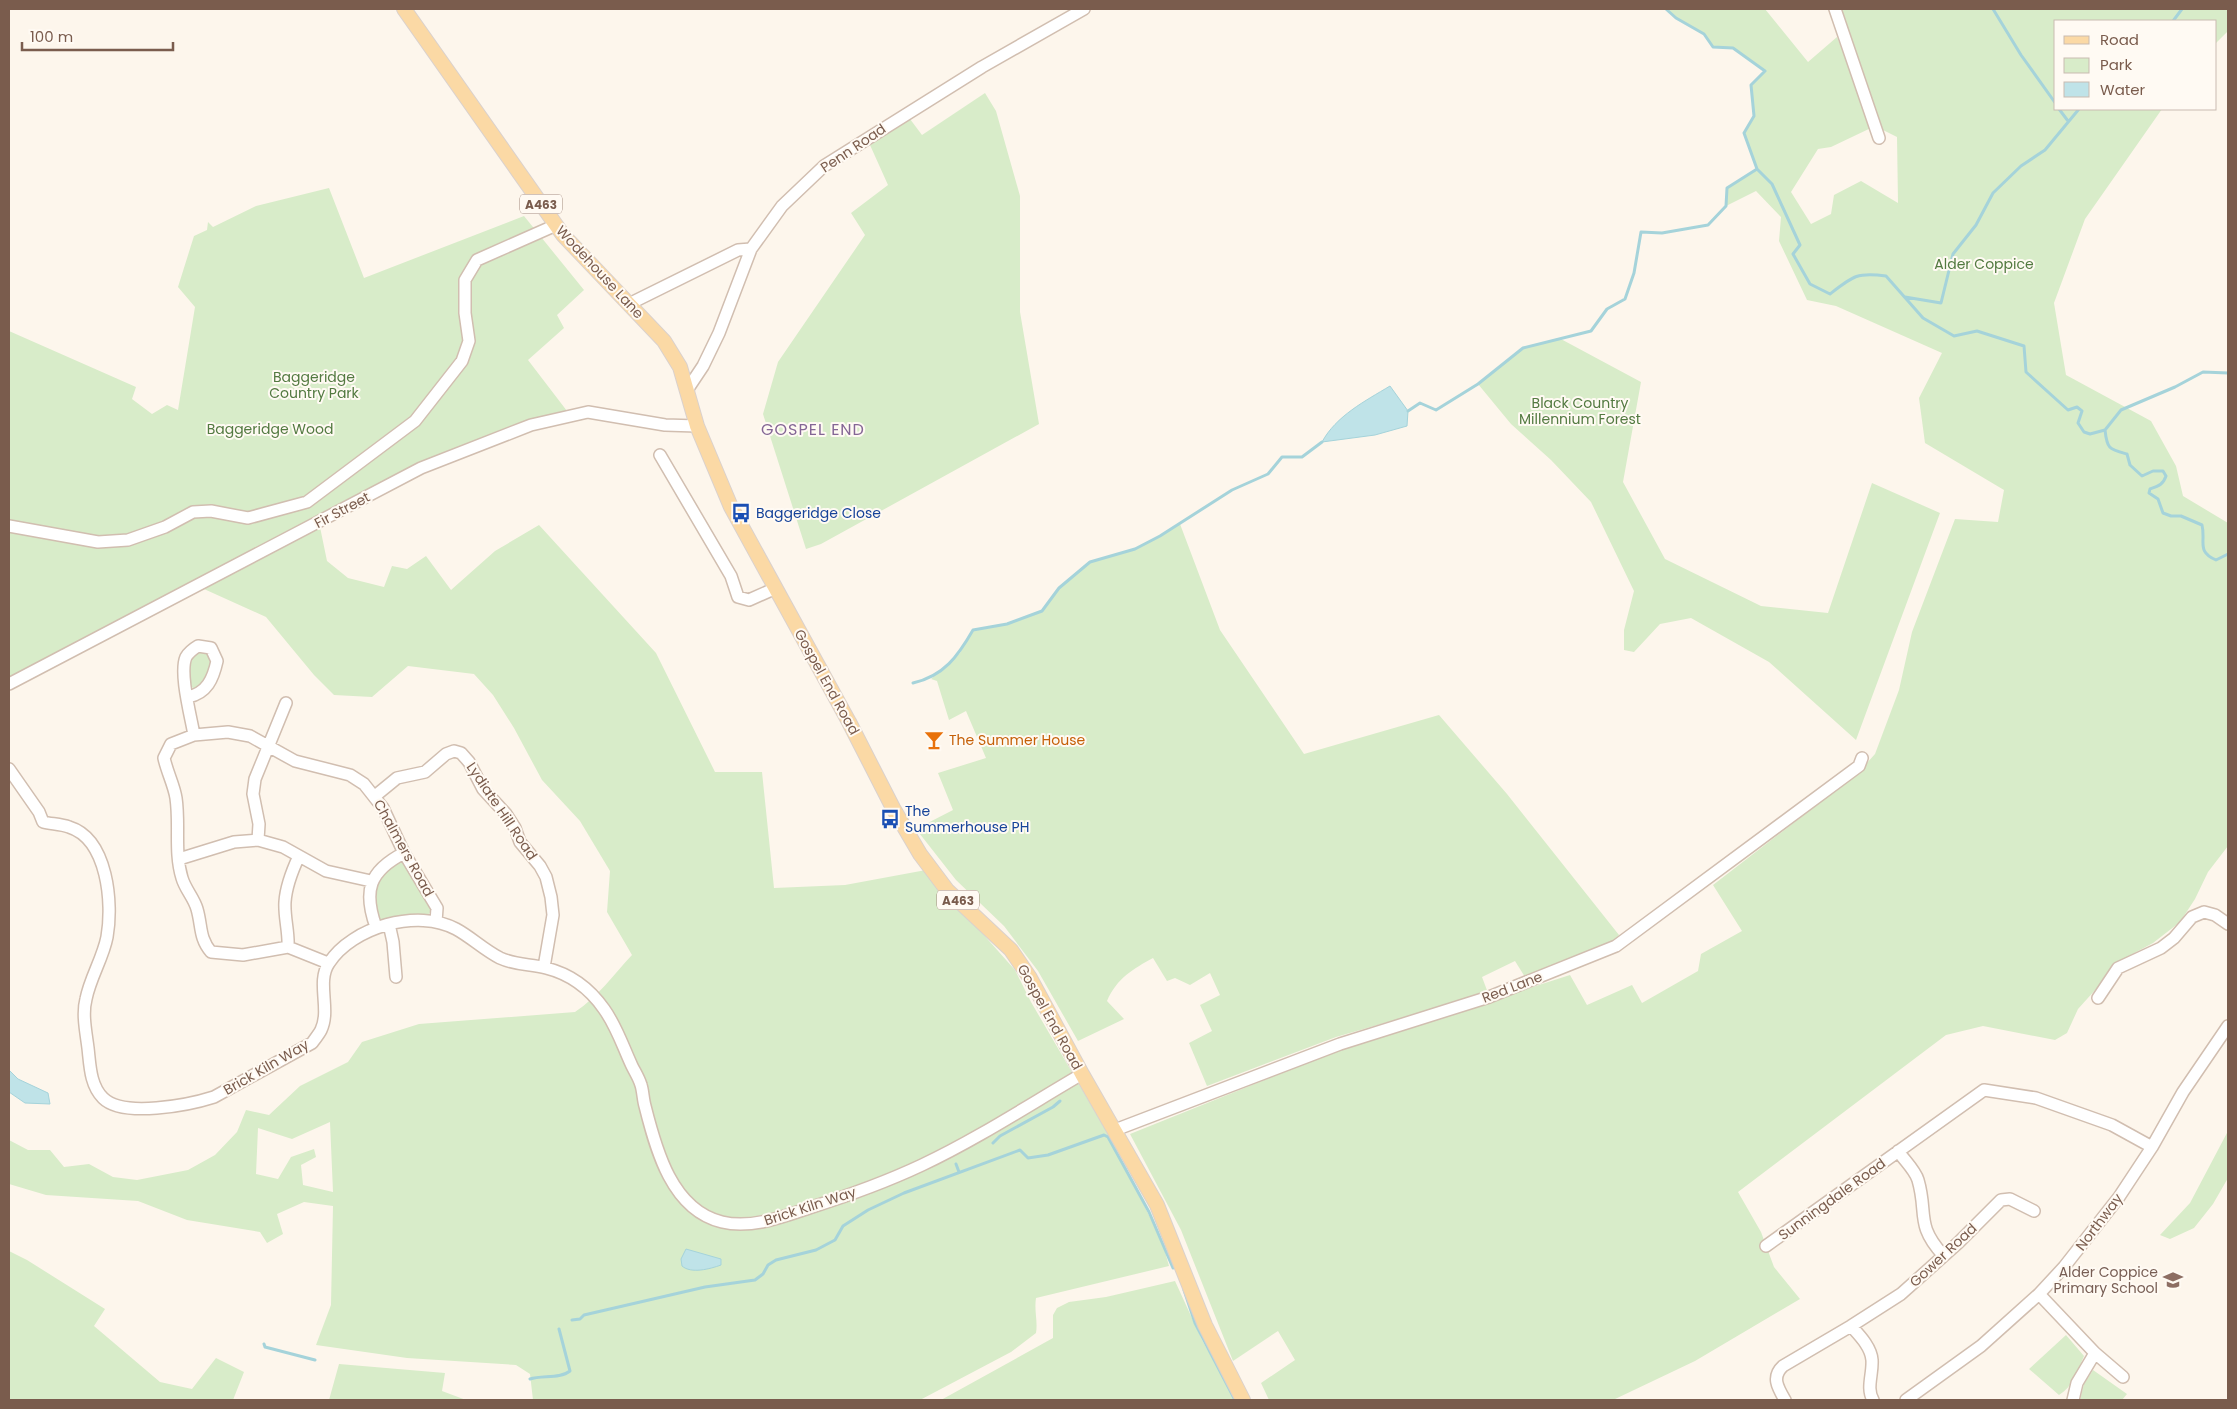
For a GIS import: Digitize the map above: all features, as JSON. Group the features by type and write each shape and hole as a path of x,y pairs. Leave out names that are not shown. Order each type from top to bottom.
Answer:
{"main road":[{"name":"Wodehouse Lane","path":"404,9 556,225 664,341 680,367 687,390"},
{"name":"Gospel End Road","path":"687,390 697,426 730,507 849,722 893,808 920,854 947,890 1011,950 1030,978 1157,1205 1205,1325 1243,1400"}],"street":[{"name":"Penn Road","path":"687,390 703,366 719,333 751,249 782,206 824,166 958,81 1084,9"},
{"path":"1834,9 1879,138"},
{"path":"9,526 98,542 128,540 165,527 193,512 210,511 248,518 307,502 415,421 462,361 469,341 465,313 465,280 477,260 556,225"},
{"path":"629,304 738,250 751,249"},
{"name":"Fir Street","path":"9,684 421,468 531,425 588,412 665,425 697,426"},
{"path":"660,455 731,576 738,597 750,600 776,588"},
{"path":"188,697 194,735"},
{"path":"258,840 259,824 253,794 255,779 286,703"},
{"name":"Chalmers Road","path":"288,947 244,955 211,952 203,942 197,910 182,880 177,841 179,819 175,795 164,758 171,744 194,735 228,732 250,736 268,744 295,761 350,775 364,784 375,796 404,853 433,900 437,908 436,922"},
{"name":"Lydiate Hill Road","path":"375,796 397,778 425,772 446,754 454,751 461,753 469,762 492,801 506,814 515,828 520,842 540,866 546,877 553,915 544,967"},
{"name":"Red Lane","path":"1115,1130 1340,1044 1489,996 1616,946 1859,766 1862,758"},
{"name":"Brick Kiln Way","path":"9,769 39,812 43,822 71,827 87,838 100,854 108,890 107,937 86,999 85,1021 92,1082 103,1098 120,1107 141,1109 199,1102 214,1097 312,1043 322,1028 324,1005 323,979 328,964 342,950 376,928 412,918 436,922 455,928 499,958 522,966 544,967 578,982 591,993 605,1010 617,1030 641,1085 662,1162 676,1189 695,1210 722,1222 751,1224 782,1217 883,1182 956,1148 1082,1074"},
{"path":"179,859 234,842 258,840 283,847 326,871 371,882"},
{"path":"376,928 370,912 369,896 371,882 388,861 404,853"},
{"path":"299,856 290,874 285,904 289,933 288,947 328,964"},
{"path":"2098,998 2118,968 2161,948 2174,938 2192,917 2204,912 2215,915 2228,924"},
{"path":"389,924 393,942 396,978"},
{"name":"Northway","path":"1906,1400 1981,1346 2039,1294 2091,1235 2152,1147 2183,1092 2228,1026"},
{"name":"Sunningdale Road","path":"1766,1246 1970,1098 1984,1090 2036,1098 2112,1125 2152,1147"},
{"name":"Sunningdale Road","path":"1898,1151 1916,1175 1923,1221 1928,1235 1943,1255"},
{"name":"Gower Road","path":"1785,1400 1777,1386 1777,1371 1901,1294 2001,1200 2010,1199 2034,1211"},
{"path":"2039,1294 2095,1354 2123,1377"},
{"path":"1852,1326 1865,1342 1872,1359 1870,1393 1874,1400"},
{"path":"2073,1400 2077,1383 2095,1354"}],"green space":[{"name":"Alder Coppice","path":"1666,9 1765,9 1808,62 1837,37 1873,127 1831,147 1818,149 1791,192 1811,224 1831,214 1834,195 1861,181 1898,203 1897,137 1883,130 1839,9 2228,9 2228,31 2217,42 2217,20 2054,20 2054,110 2161,110 2085,219 2054,303 2066,375 2151,421 2176,466 2183,496 2228,523 2228,846 2208,872 2195,899 2180,922 2153,943 2123,959 2078,1009 2067,1033 2055,1040 1983,1026 1946,1035 1738,1192 1761,1232 1774,1267 1800,1299 1695,1361 1613,1400 1269,1400 1261,1383 1295,1360 1278,1331 1233,1361 1181,1230 1130,1134 1344,1048 1570,975 1587,1005 1632,985 1642,1003 1698,971 1701,954 1742,931 1713,885 1857,774 1875,754 1899,690 1912,632 1955,519 1998,522 2004,490 1925,443 1919,398 1942,353 1836,306 1807,300 1779,241 1781,217 1756,191 1726,206 1727,188 1757,169 1744,133 1754,116 1751,85 1765,71 1733,48 1713,47 1704,34 1676,18"},
{"path":"985,93 996,111 1020,196 1020,312 1039,424 821,544 806,549 763,414 778,362 865,235 851,213 888,185 870,145 910,119 922,135"},
{"name":"Baggeridge Country Park","path":"329,188 364,278 524,216 584,290 557,315 564,328 528,360 567,411 418,464 9,690 9,331 136,387 132,399 152,414 167,405 178,410 195,307 178,287 194,236 207,230 208,222 213,227 256,206"},
{"name":"Black Country Millennium Forest","path":"1559,338 1641,382 1623,482 1665,559 1761,606 1828,613 1872,483 1940,513 1856,740 1769,662 1691,618 1660,624 1634,652 1624,650 1624,630 1634,591 1591,502 1551,460 1511,424 1478,384 1523,348"},
{"path":"1180,524 1220,630 1304,754 1439,715 1507,794 1619,935 1612,943 1525,977 1515,961 1482,977 1488,993 1336,1037 1207,1086 1189,1043 1212,1031 1200,1005 1220,995 1210,973 1190,985 1175,978 1167,981 1153,958 1132,970 1121,980 1107,1001 1124,1019 1078,1041 1038,971 1004,926 956,880 916,829 953,810 938,773 986,758 966,711 949,720 937,681 931,679 960,653 973,630 1007,624 1042,611 1059,588 1090,562 1135,549"},
{"path":"539,525 656,653 715,772 762,772 774,888 845,885 926,870 1015,970 1031,1002 1108,1134 1162,1241 1169,1266 1036,1298 1036,1333 1011,1352 920,1400 533,1400 530,1374 516,1365 407,1358 316,1345 331,1305 333,1206 304,1202 277,1214 283,1234 267,1243 260,1232 187,1220 138,1201 46,1195 9,1184 9,1140 28,1150 50,1150 64,1167 89,1164 113,1177 137,1180 188,1170 215,1155 237,1132 246,1110 269,1115 300,1086 348,1062 362,1042 419,1024 575,1012 598,993 632,955 607,912 610,871 580,821 542,780 514,728 493,695 474,674 408,666 372,697 334,695 314,675 266,617 204,589 313,527 320,527 327,561 348,578 384,587 392,566 407,569 426,556 451,590 495,551","holes":["330,1122 333,1192 303,1185 301,1165 316,1157 314,1149 291,1157 278,1179 256,1174 258,1128 292,1139"]},
{"path":"200,652 207,653 213,662 202,688 196,691 189,684 188,671 193,657"},
{"path":"401,862 407,867 431,905 431,911 428,915 379,919 374,903 378,884 385,871 395,863"},
{"path":"2228,1131 2228,1178 2213,1204 2194,1228 2170,1239 2160,1235 2190,1203"},
{"path":"9,1251 27,1260 105,1309 94,1326 160,1382 192,1389 216,1358 244,1372 233,1400 9,1400"},
{"path":"1175,1281 1202,1340 1236,1400 941,1400 1053,1338 1053,1315 1057,1308 1069,1302 1106,1297"},
{"path":"2066,1335 2084,1356 2068,1388 2059,1395 2029,1369"},
{"path":"339,1364 445,1373 442,1391 466,1400 329,1400"},
{"path":"2093,1370 2127,1394 2122,1400 2080,1400 2084,1384"}],"water":[{"path":"1390,386 1408,411 1407,426 1375,435 1322,442 1335,424 1343,417 1361,403"},
{"path":"9,1070 18,1079 48,1093 50,1104 25,1103 9,1092"},
{"path":"686,1249 721,1259 721,1265 701,1270 690,1270 682,1266 681,1259"}],"waterway":[{"path":"1666,9 1676,18 1704,34 1713,47 1733,48 1765,71 1751,85 1754,116 1744,133 1757,169 1772,184 1800,245 1793,254 1810,284 1830,294 1850,279 1862,275 1886,276 1923,318 1954,336 1977,331 2024,346 2026,372 2068,410 2077,407 2082,411 2078,423 2084,432 2090,434 2105,430 2108,445 2116,451 2127,454 2130,465 2142,476 2153,471 2163,471 2166,476 2162,483 2150,489 2149,493 2158,499 2163,513 2171,516 2181,516 2202,525 2203,546 2210,557 2216,560 2228,554"},
{"path":"1993,9 2021,55 2054,101"},
{"path":"2174,20 2182,9"},
{"path":"2060,110 2068,121"},
{"path":"1905,297 1941,303 1953,254 1976,225 1993,193 2021,166 2045,150 2078,110"},
{"path":"1408,411 1420,403 1436,410 1478,384 1523,348 1591,331 1607,309 1625,299 1634,273 1641,232 1662,233 1708,225 1726,206 1727,188 1757,169"},
{"path":"2105,430 2121,410 2175,387 2203,372 2228,373"},
{"path":"913,683 924,680 949,664 973,630 1007,624 1042,611 1059,588 1090,562 1135,549 1160,536 1232,490 1268,474 1282,457 1302,457 1322,442"},
{"path":"993,1143 1000,1136 1053,1107 1060,1101"},
{"path":"572,1320 580,1319 584,1315 705,1287 755,1280 763,1274 768,1265 776,1260 816,1250 835,1240 843,1226 868,1210 904,1193 1020,1150 1028,1158 1048,1155 1104,1135 1108,1137 1149,1212 1173,1268"},
{"path":"956,1164 959,1172"},
{"path":"1184,1290 1195,1323 1235,1400"},
{"path":"530,1379 556,1376 570,1371 559,1329"},
{"path":"264,1344 265,1347 315,1360"}],"place":[{"name":"Baggeridge Close","path":"741,513"},
{"name":"The Summer House","path":"934,740"},
{"name":"The Summerhouse PH","path":"890,819"},
{"name":"Alder Coppice Primary School","path":"2173,1280"}],"district":[{"name":"GOSPEL END","path":"813,429"}],"park label":[{"name":"Baggeridge Wood","path":"270,429"}]}
